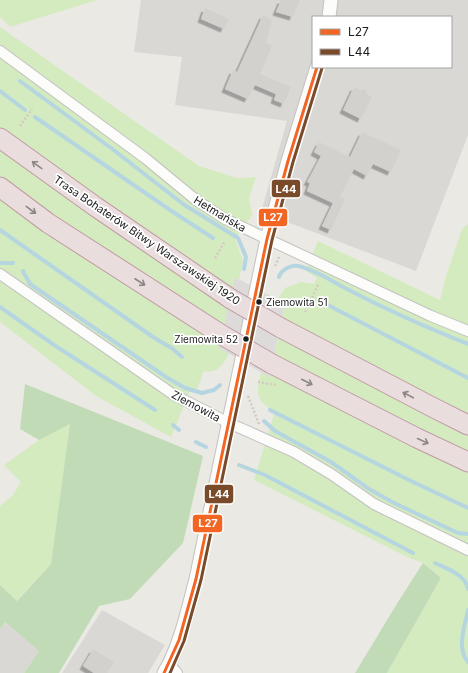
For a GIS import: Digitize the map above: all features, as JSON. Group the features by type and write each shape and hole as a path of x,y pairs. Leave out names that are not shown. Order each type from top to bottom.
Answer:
{"highway":[{"name":"Trasa Bohaterów Bitwy Warszawskiej 1920","path":"0,138 96,207 231,299 281,328 468,425"},
{"path":"0,187 48,223 222,335 272,364 417,438 468,462"}],"street":[{"path":"329,16 331,0"},
{"name":"Hetmańska","path":"0,51 145,158 196,200 235,225 431,316 468,331"},
{"path":"170,670 196,579 267,239 288,160 317,68"},
{"name":"Ziemowita","path":"0,274 28,295 174,395 229,423 294,452 331,474 374,504 468,550"}],"path":[{"path":"20,126 32,109"},
{"path":"215,258 224,241"},
{"path":"305,312 318,285"},
{"path":"258,382 280,385"}],"shaded area":[{"path":"141,0 468,0 468,135 416,271 261,212 287,121 175,105 182,57 134,52"},
{"path":"102,610 165,645 148,673 62,673"},
{"path":"5,622 39,651 24,673 0,673 0,629"}],"green space":[{"path":"0,0 97,0 10,27 0,17"},
{"path":"0,27 199,166 237,178 256,177 249,198 252,215 235,239 243,261 239,280 235,277 220,348 229,354 222,365 216,370 209,372 204,371 197,389 190,391 171,437 96,396 0,322"},
{"path":"468,224 468,673 387,673 441,578 423,563 407,557 254,480 275,411 260,400 258,391 259,379 261,372 269,377 285,305 277,300 285,288 301,282 314,284 317,278 306,271 318,241 440,300 446,276 462,229"},
{"path":"25,384 203,456 183,543 130,599 99,606 59,673 24,673 39,651 5,622 0,629 0,585 17,601 51,564 70,424 39,440 20,429"},
{"path":"71,423 51,564 16,601 0,585 0,506 13,495 21,482 4,465 39,440"},
{"path":"423,563 441,578 387,673 355,673 398,602"}],"pier":[{"path":"235,277 285,304 269,377 219,348"}],"building":[{"path":"281,0 300,0 293,17 276,12"},
{"path":"205,8 229,19 224,29 201,19"},
{"path":"263,15 272,20 266,43 272,46 260,74 291,87 284,104 274,100 276,94 255,85 248,99 225,89 233,70 237,72"},
{"path":"354,87 360,90 365,89 367,94 372,97 361,119 343,110"},
{"path":"362,132 401,150 391,172 373,164 367,176 354,169 340,197 345,199 331,230 322,226 333,203 307,191 310,183 307,182 321,156 314,152 319,142 350,157"},
{"path":"93,649 114,662 107,673 94,673 83,666"}],"waterway":[{"path":"20,81 111,148 183,204 238,238 246,257 244,269"},
{"path":"0,91 25,110"},
{"path":"35,117 213,238"},
{"path":"0,230 153,337 173,349 182,357"},
{"path":"0,263 13,263"},
{"path":"279,277 280,274 289,267 298,266 305,268 394,312 468,344"},
{"path":"23,271 30,284 166,377 185,388 202,393 214,390 220,385"},
{"path":"324,303 468,378"},
{"path":"0,307 54,345 155,410"},
{"path":"270,410 468,508"},
{"path":"264,421 275,431 331,462 369,489 394,503 458,533 468,534"},
{"path":"173,425 179,430"},
{"path":"196,442 206,447"},
{"path":"239,465 265,475 413,553"},
{"path":"435,563 460,576 464,580 468,589"},
{"path":"468,610 462,637 464,656 468,662"}],"transit line":[{"name":"L27","path":"164,673 179,640 196,579 267,239 288,161 317,68"},
{"name":"L44","path":"170,673 184,641 201,580 272,240 293,162 322,68"}],"place":[{"name":"Ziemowita 51","path":"259,302"},
{"name":"Ziemowita 52","path":"246,339"}]}
